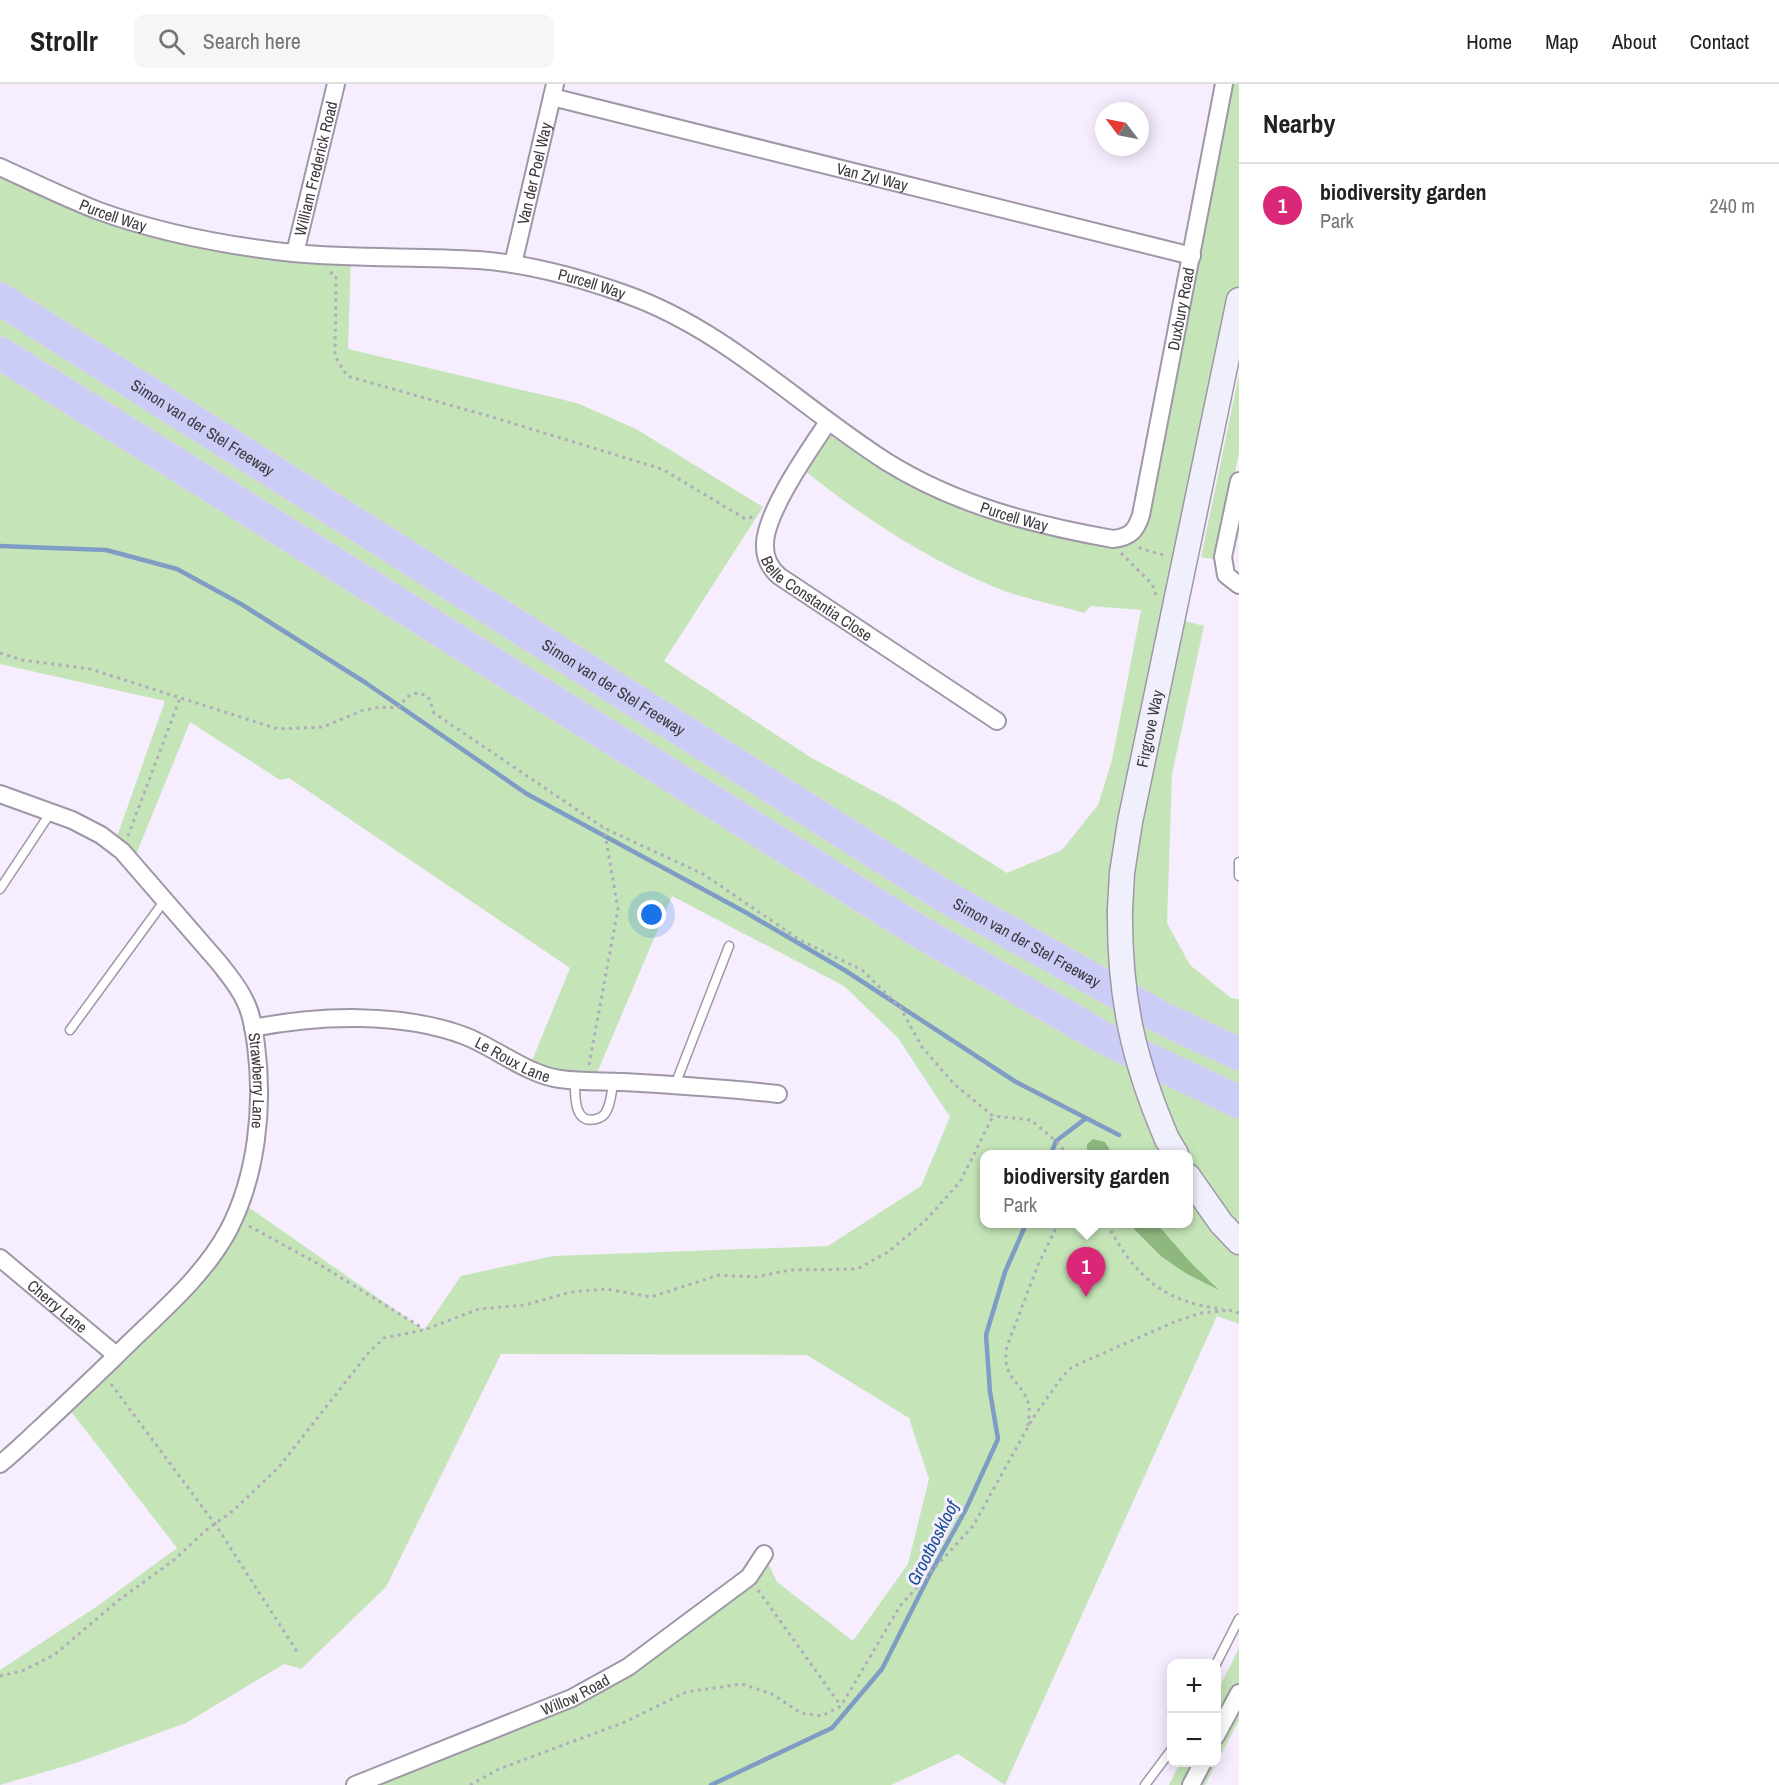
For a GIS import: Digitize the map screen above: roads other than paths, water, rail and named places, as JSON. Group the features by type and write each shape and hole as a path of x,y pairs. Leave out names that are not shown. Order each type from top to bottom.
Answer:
{"highway":[{"path":"0,292 30,318"},
{"name":"Simon van der Stel Freeway","path":"0,299 941,894 1162,1018 1239,1054"},
{"path":"0,353 915,929 1104,1038 1239,1102"}],"street":[{"name":"William Frederick Road","path":"295,253 336,84"},
{"name":"Duxbury Road","path":"1132,533 1141,515 1224,84"},
{"name":"Van Zyl Way","path":"554,91 1192,256"},
{"name":"Van der Poel Way","path":"513,264 554,91"},
{"name":"Purcell Way","path":"0,167 101,211 200,238 295,253 478,260 513,264 562,274 627,295 689,322 752,362 828,422 889,462 951,496 995,513 1113,539 1124,538 1132,533"},
{"name":"Firgrove Way","path":"1172,1147 1150,1099 1130,1032 1122,986 1119,950 1122,873 1130,822 1239,300"},
{"name":"Belle Constantia Close","path":"828,422 799,466 772,519 765,539 765,549 771,568 779,576 997,721"},
{"path":"1239,481 1224,557 1226,575 1239,585"},
{"name":"Strawberry Lane","path":"0,794 72,820 101,835 122,851 234,982 246,1003 253,1028 259,1074 256,1138 248,1177 228,1231 213,1255 187,1286 66,1405 0,1464"},
{"name":"Le Roux Lane","path":"253,1028 322,1018 380,1020 427,1025 465,1036 529,1068 558,1079 731,1088 778,1094"},
{"path":"1193,1183 1221,1223 1239,1242"},
{"name":"Cherry Lane","path":"0,1258 116,1355"},
{"name":"Willow Road","path":"355,1785 572,1698 628,1667 749,1577 764,1554"},
{"path":"1221,1727 1239,1693"},
{"path":"1191,1785 1200,1767"}],"lane":[{"path":"0,889 51,812"},
{"path":"1239,862 1239,876"},
{"path":"70,1030 165,900"},
{"path":"675,1085 729,946"},
{"path":"580,1080 578,1112 589,1120 599,1119 605,1114 613,1082"},
{"path":"1219,1659 1239,1619"},
{"path":"1145,1785 1167,1756"}],"waterway":[{"path":"0,546 106,550 177,569 241,604 366,683 527,794 745,912 846,971 1016,1082 1119,1135"},
{"name":"Grootboskloof","path":"1053,1150 1056,1141 1085,1119"},
{"name":"Grootboskloof","path":"711,1785 832,1728 882,1669 965,1511 998,1439 990,1392 986,1335 1005,1272 1024,1228"}],"place":[{"name":"biodiversity garden","path":"1086,1297"}]}
